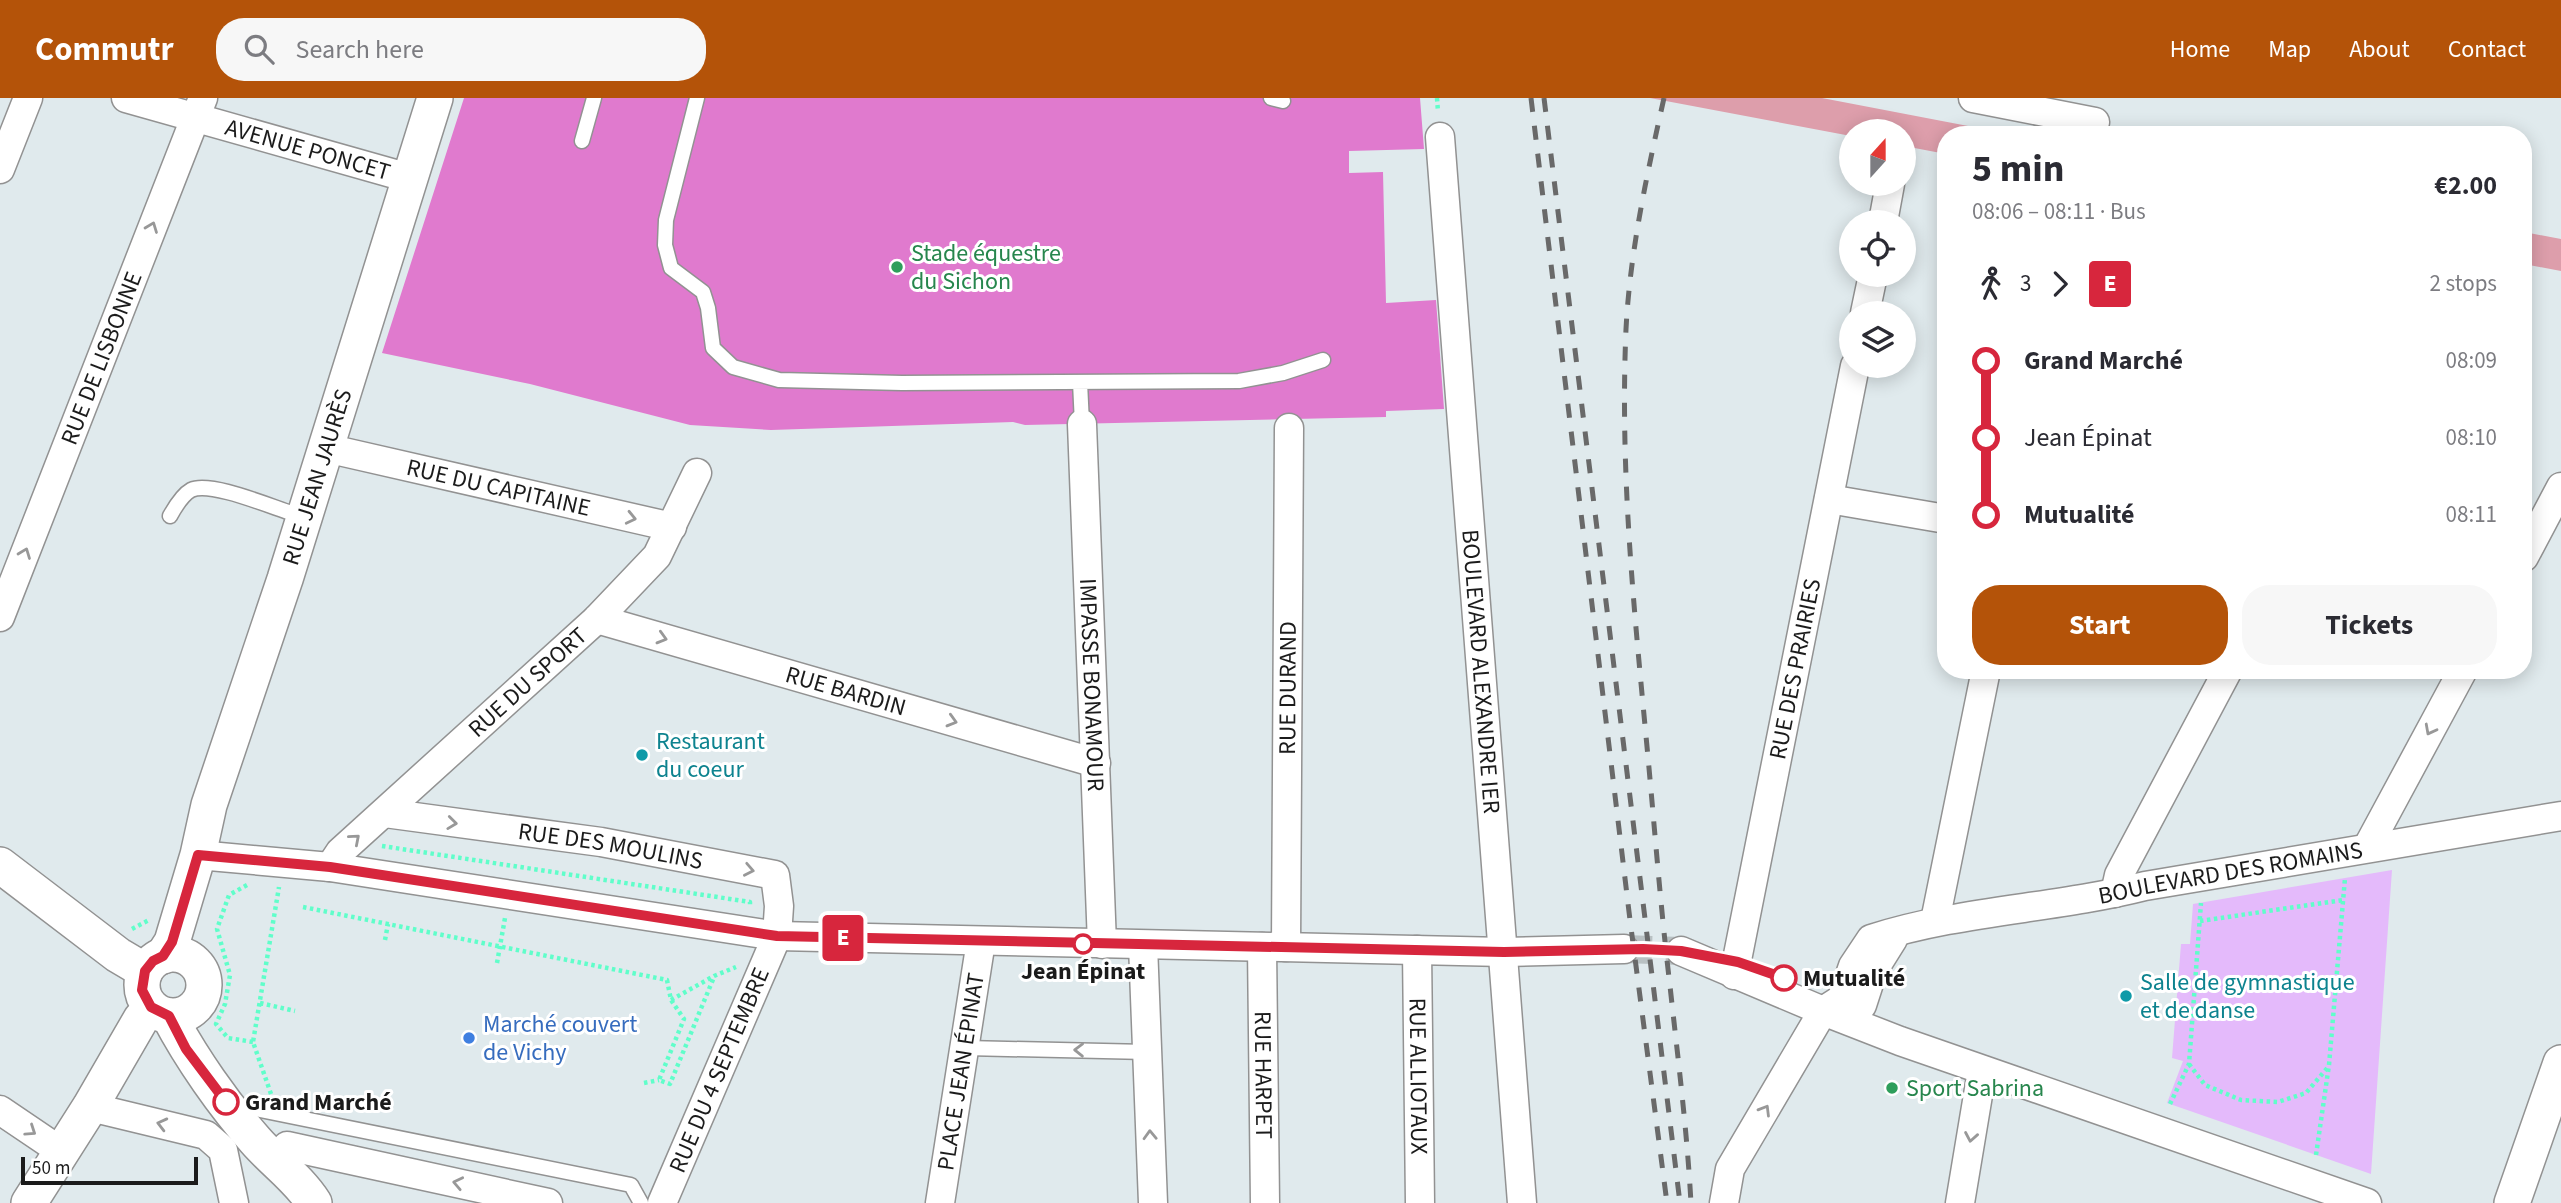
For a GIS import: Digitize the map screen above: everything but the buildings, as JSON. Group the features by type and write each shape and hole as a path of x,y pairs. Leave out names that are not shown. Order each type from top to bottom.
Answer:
{"street":[{"path":"0,169 28,98"},
{"name":"AVENUE PONCET","path":"126,98 199,108 409,178"},
{"name":"RUE JEAN JAURÈS","path":"166,962 195,922 198,855 209,804 304,517 435,98"},
{"path":"1973,98 2096,118"},
{"name":"RUE DE LISBONNE","path":"0,617 199,108"},
{"name":"BOULEVARD ALEXANDRE IER","path":"1440,137 1522,1203"},
{"name":"RUE DES PRAIRIES","path":"1842,1005 1736,968 1853,378"},
{"name":"IMPASSE BONAMOUR","path":"1082,424 1102,944"},
{"name":"RUE DURAND","path":"1274,947 1289,428"},
{"name":"RUE DU CAPITAINE","path":"326,448 672,527"},
{"name":"RUE DU SPORT","path":"330,867 340,852 597,618 657,556 697,473"},
{"path":"2532,542 2561,487"},
{"path":"1829,499 1937,517"},
{"name":"RUE BARDIN","path":"597,618 1096,763"},
{"path":"1935,920 1984,679"},
{"path":"2115,893 2119,875 2223,679"},
{"path":"2367,848 2458,679"},
{"name":"RUE DES MOULINS","path":"384,813 601,842 775,875 779,906 777,936"},
{"name":"BOULEVARD DES ROMAINS","path":"1724,1203 1730,1169 1842,1005 1872,971 1899,930 1935,920 2115,893 2561,816"},
{"path":"198,855 330,867 777,936 1504,952 1624,949"},
{"path":"0,864 118,955 166,962 201,971 204,984 199,1002 141,1019 90,1107 29,1203"},
{"name":"RUE DU 4 SEPTEMBRE","path":"662,1203 777,936"},
{"name":"PLACE JEAN ÉPINAT","path":"940,1203 981,941"},
{"path":"1143,945 1153,1203"},
{"name":"RUE HARPET","path":"1265,1203 1274,947"},
{"name":"RUE ALLIOTAUX","path":"1417,950 1420,1203"},
{"path":"166,962 142,990 169,1012 260,1110 292,1131 548,1203"},
{"path":"1842,1005 1982,1071"},
{"path":"1842,1005 1982,1071 2367,1203"},
{"path":"169,1012 186,1049 255,1140 308,1194"},
{"path":"2512,1203 2561,1063"},
{"path":"1960,1203 1982,1071"},
{"path":"90,1107 206,1135 223,1150 234,1203"},
{"path":"0,1110 62,1152"},
{"path":"292,1131 308,1194"}],"lane":[{"path":"582,141 594,98"},
{"path":"697,98 666,220 665,245 671,268 703,292 708,308 713,348 733,367 779,380 1239,382 1283,373 1323,360"},
{"path":"1080,382 1082,424"},
{"path":"170,516 178,502 191,491 203,488 222,490 304,517"},
{"path":"966,1048 1147,1052"},
{"path":"292,1131 631,1185 641,1203"}],"path":[{"path":"516,872 520,856"},
{"path":"2316,1155 2329,1065 2344,878"},
{"path":"252,883 229,895 217,929 230,975 225,1004 216,1024 228,1038 253,1042"},
{"path":"265,885 292,887"},
{"path":"279,887 253,1042 273,1101 292,1131"},
{"path":"2200,921 2343,900"},
{"path":"2170,1104 2189,1064 2201,903"},
{"path":"303,907 667,980 671,1000 684,1019 659,1080"},
{"path":"127,941 131,929 158,915"},
{"path":"384,940 388,924"},
{"path":"497,963 502,935"},
{"path":"644,1083 659,1080 670,1084 714,976"},
{"path":"671,1000 693,988"},
{"path":"260,1003 295,1010"},
{"path":"2189,1064 2205,1084 2241,1100 2278,1102 2306,1093 2329,1065"}],"shaded area":[{"name":"Stade équestre du Sichon","path":"464,98 1420,98 1424,149 1349,151 1349,173 1383,172 1386,303 1436,300 1444,409 1386,411 1386,417 1025,425 1013,422 771,430 690,425 530,384 382,353"},
{"path":"1650,98 1822,98 1968,126 1937,126 1937,152 1916,148 1916,119 1839,119 1839,134"},
{"path":"2532,234 2561,239 2561,271 2532,266"},
{"path":"2392,870 2371,1174 2167,1103 2183,1061 2172,1058 2181,944 2190,944 2193,904"}],"tunnel":[{"path":"1624,949 1681,951"}],"railway":[{"path":"1531,98 1630,920 1667,1203"},
{"path":"1544,98 1680,1203"},
{"path":"1664,98 1635,242 1628,300 1625,381 1626,483 1663,924 1685,1122 1691,1203"}],"bus line":[{"name":"E","path":"226,1102 186,1049 169,1016 151,1007 142,990 143,977 148,966 163,956 172,942 198,855 330,867 777,936 1504,952 1643,949 1681,951 1738,962 1784,978"}],"place":[{"name":"Stade équestre du Sichon","path":"897,267"},
{"name":"Restaurant du coeur","path":"642,755"},
{"name":"Jean Épinat","path":"1083,944"},
{"name":"Mutualité","path":"1784,978"},
{"name":"Salle de gymnastique et de danse","path":"2126,996"},
{"name":"Marché couvert de Vichy","path":"469,1038"},
{"name":"Sport Sabrina","path":"1892,1088"},
{"name":"Grand Marché","path":"226,1102"}]}
